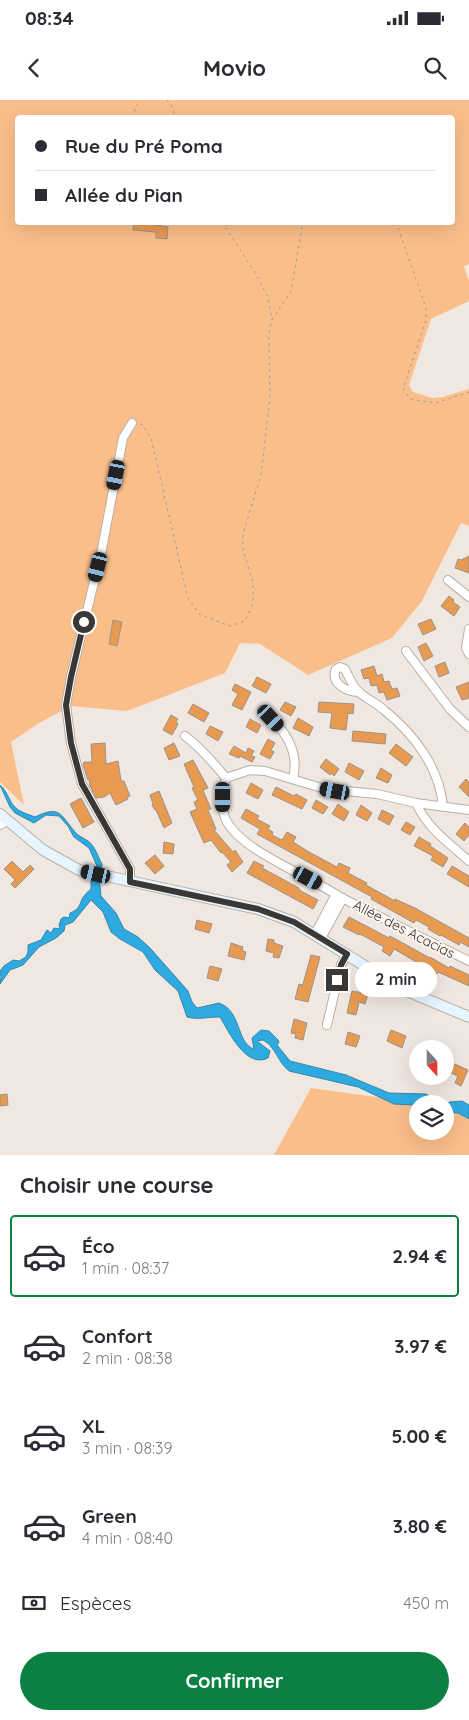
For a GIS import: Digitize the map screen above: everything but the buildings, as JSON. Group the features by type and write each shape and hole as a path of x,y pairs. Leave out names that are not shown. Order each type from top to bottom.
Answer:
{"street":[{"path":"130,882 130,869 82,784 71,743 66,705 102,549 123,438 132,423"},
{"path":"448,580 469,596"},
{"path":"469,628 466,648 469,654"},
{"path":"406,651 450,709 469,727"},
{"path":"358,692 383,709 407,731 424,752 439,783 443,807"},
{"path":"262,710 287,735 294,754 295,772 293,779"},
{"path":"185,736 207,756 226,778 250,770 265,771 335,791 377,794 416,803 469,810"},
{"name":"Allée des Acacias","path":"226,778 223,788 225,818 236,834 262,854 469,961"},
{"path":"416,803 435,832 469,860"},
{"path":"2,820 42,850 79,870 258,909 294,922 402,989 469,1018"},
{"path":"318,936 340,896"},
{"path":"327,1025 341,965 347,954"}],"path":[{"path":"134,115 135,107 141,100"},
{"path":"167,100 172,106 174,115"},
{"path":"224,225 254,270 268,297 272,320"},
{"path":"132,423 143,425 152,438 188,598 199,614 230,626 245,621 254,604 252,582 243,550 243,534 261,475 270,397 269,334 272,320 291,291 302,225"},
{"path":"397,225 426,308 426,320 403,389 410,399 436,403 469,392"}],"shaded area":[{"path":"0,100 469,100 469,264 464,266 469,281 469,301 431,319 409,385 413,392 432,398 443,397 469,389 469,526 461,523 422,601 392,638 308,675 260,644 240,643 225,673 127,711 71,706 39,723 11,742 24,805 0,782"},
{"path":"311,1088 409,1102 409,1140 454,1140 454,1107 469,1109 469,1155 274,1155"}],"water":[{"path":"0,785 13,805 20,811 35,817 43,813 59,813 76,833 93,846 102,864 101,871 96,870 97,866 89,848 74,837 68,826 59,816 46,815 34,823 15,813 10,807"},
{"path":"99,876 101,896 116,913 124,929 138,937 150,948 188,991 192,1002 197,1008 219,1003 226,1007 232,1013 248,1046 254,1049 252,1038 261,1030 269,1031 278,1040 277,1045 290,1061 346,1075 389,1093 428,1095 409,1095 409,1105 394,1104 358,1087 289,1071 271,1046 263,1040 257,1041 270,1051 268,1058 260,1060 252,1058 239,1047 220,1017 187,1017 178,991 155,970 143,952 111,932 103,912 91,900 73,922 65,925 64,931 56,938 39,947 23,965 10,970 0,984 0,971 4,966 13,960 19,961 26,957 28,945 41,940 47,930 51,933 54,928 60,929 61,919 64,917 69,918 70,913 77,909 83,897 91,889 91,877"},
{"path":"462,1101 469,1105 469,1119 454,1113 454,1102"}],"route":[{"path":"84,622 66,705 71,743 82,784 130,869 130,882 258,909 294,922 347,954 341,965 337,980"}]}
